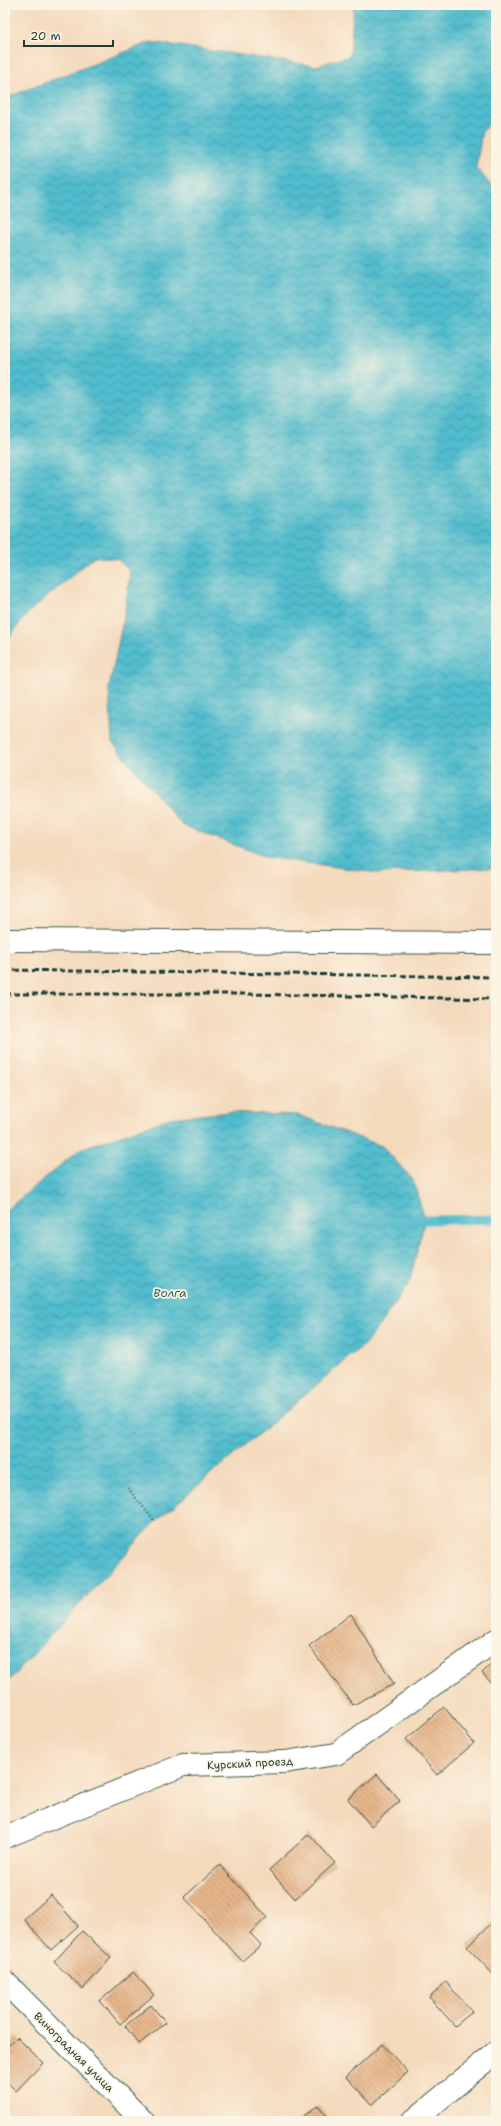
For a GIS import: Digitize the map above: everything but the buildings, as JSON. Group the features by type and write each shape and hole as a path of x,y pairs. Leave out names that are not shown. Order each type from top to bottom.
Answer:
{"street":[{"path":"5,940 496,943"},
{"name":"Курский проезд","path":"5,1837 183,1765 285,1762 336,1754 496,1640"},
{"name":"Виноградная улица","path":"5,1982 143,2121"},
{"path":"413,2121 496,2052"}],"path":[{"path":"128,1488 155,1522"}],"water":[{"path":"354,5 496,5 496,115 482,132 476,168 496,191 496,868 378,873 266,857 182,825 112,742 109,688 125,611 130,572 118,559 94,557 29,612 5,642 5,98 151,42 316,66 350,56"},
{"name":"Волга","path":"229,1112 298,1115 382,1146 413,1180 425,1220 409,1283 368,1341 155,1522 5,1685 5,1211 80,1149 170,1118"}],"waterway":[{"path":"425,1220 496,1219"}],"railway":[{"path":"5,970 496,977"},
{"path":"5,994 247,994 496,999"}]}
